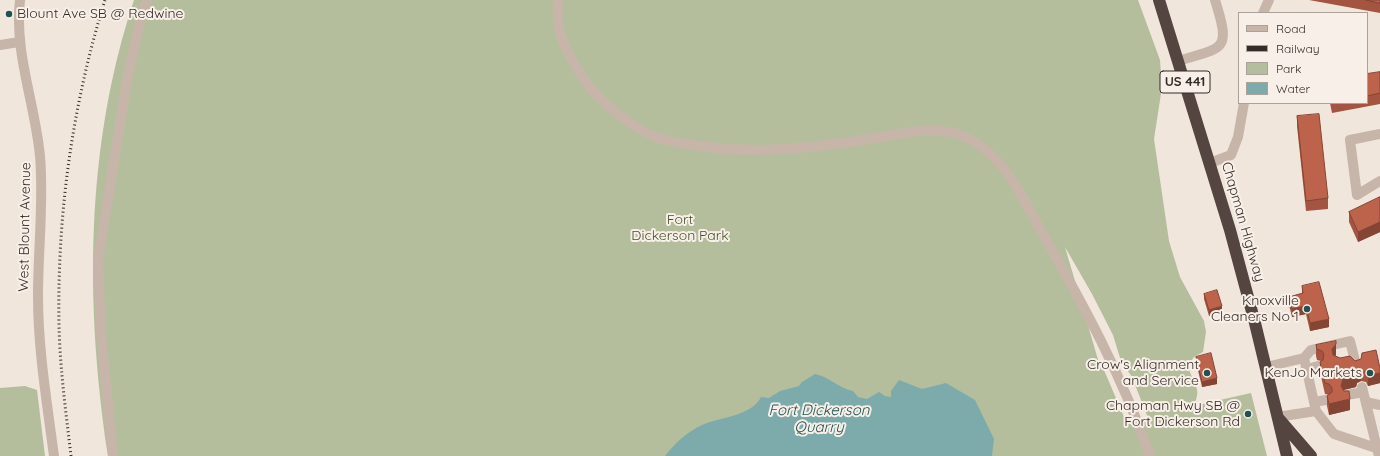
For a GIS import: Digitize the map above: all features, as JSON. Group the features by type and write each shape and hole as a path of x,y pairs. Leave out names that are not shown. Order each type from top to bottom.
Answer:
{"highway":[{"name":"Chapman Highway","path":"1159,0 1241,268 1287,456"},
{"path":"1277,417 1311,456"}],"street":[{"name":"West Blount Avenue","path":"20,0 19,42 40,161 38,297 44,376 54,456"},
{"path":"113,456 101,334 98,261 127,80 141,18 147,0"},
{"path":"558,0 558,24 571,57 588,86 604,103 628,123 652,136 677,143 710,148 779,150 819,147 914,132 942,131 964,136 982,148 1000,164 1013,183 1066,274 1115,369 1128,398 1150,456"},
{"path":"1178,61 1213,51 1220,45 1224,35 1223,25 1216,0"},
{"path":"1263,12 1269,0"},
{"path":"0,45 7,42 19,42"},
{"path":"1210,163 1231,155 1238,137 1244,104"},
{"path":"1380,134 1350,140 1357,194 1380,181"},
{"path":"1266,367 1304,358 1312,350 1350,341 1355,361 1343,360"},
{"path":"1304,358 1315,406 1334,434 1379,452"},
{"path":"1307,369 1318,366"},
{"path":"1364,394 1379,452"},
{"path":"1347,395 1364,394 1380,405"},
{"path":"1277,417 1315,406 1326,400"}],"green space":[{"name":"Fort Dickerson Park","path":"134,0 1138,0 1160,60 1162,87 1154,139 1169,241 1180,277 1204,321 1206,332 1203,352 1194,357 1188,365 1197,390 1196,400 1193,406 1251,393 1267,456 108,456 95,342 93,284 94,226 98,169 106,112 118,56","holes":["1065,247 1113,335 1121,361 1132,377 1148,418 1127,424 1101,363 1099,363"]},
{"path":"25,386 37,390 45,456 0,456 0,388"}],"water":[{"name":"Fort Dickerson Quarry","path":"815,374 820,375 843,388 853,391 858,397 867,399 879,392 885,396 891,397 891,391 899,380 922,389 946,383 975,400 994,439 992,456 665,456 691,431 709,422 743,412 757,403 761,397 769,398 780,391 799,386 802,382"}],"building":[{"path":"1366,0 1380,0 1380,3"},
{"path":"1380,72 1380,93 1368,96 1368,74"},
{"path":"1319,114 1328,198 1306,201 1297,116"},
{"path":"1380,197 1380,222 1358,232 1349,212"},
{"name":"Knoxville Cleaners No 1","path":"1319,282 1329,319 1310,323 1306,306 1292,309 1289,297 1303,293 1302,286"},
{"path":"1217,290 1222,306 1209,310 1204,294"},
{"path":"1336,341 1336,344 1332,349 1333,355 1340,358 1350,356 1355,361 1361,359 1362,353 1376,350 1380,373 1368,375 1366,372 1361,370 1357,372 1356,376 1343,379 1341,386 1344,391 1349,391 1350,399 1329,404 1327,396 1332,392 1332,388 1329,384 1325,383 1320,362 1323,360 1324,354 1322,351 1317,349 1316,345"},
{"name":"Crow's Alignment and Service","path":"1211,353 1217,378 1202,382 1196,357"}],"railway":[{"path":"71,456 59,326 59,284 64,202 75,120 93,40 105,0"}],"place":[{"name":"Blount Ave SB @ Redwine","path":"9,14"},
{"name":"Knoxville Cleaners No 1","path":"1307,309"},
{"name":"Crow's Alignment and Service","path":"1207,373"},
{"name":"KenJo Markets","path":"1370,373"},
{"name":"Chapman Hwy SB @ Fort Dickerson Rd","path":"1248,414"}]}
